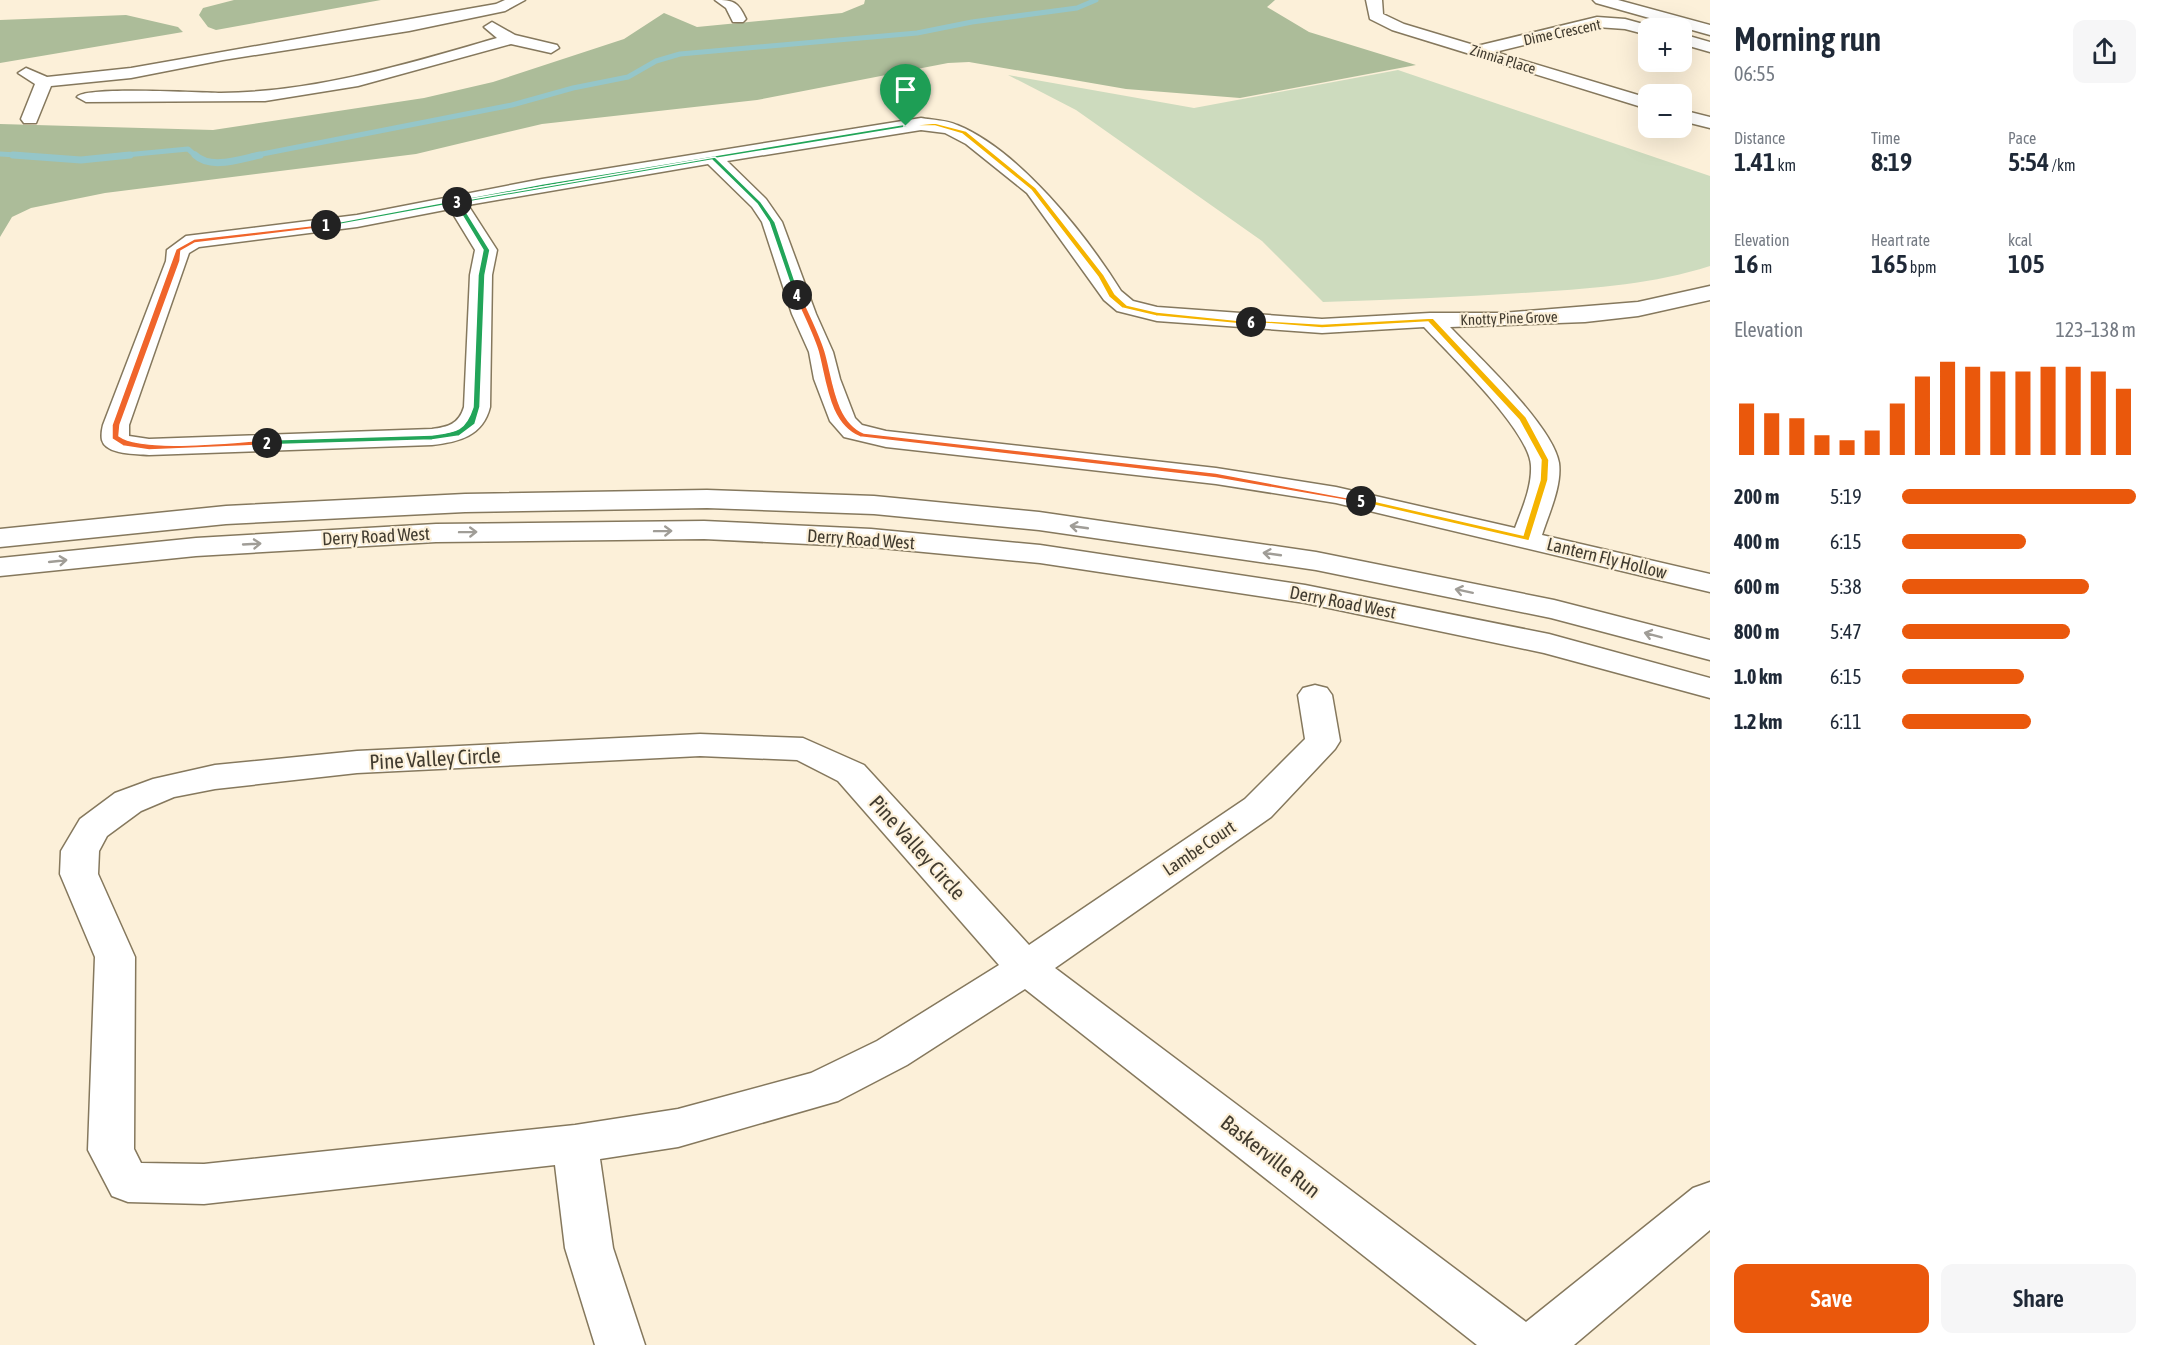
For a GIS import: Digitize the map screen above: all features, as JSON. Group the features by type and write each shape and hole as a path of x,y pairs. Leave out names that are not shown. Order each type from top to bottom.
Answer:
{"street":[{"path":"26,73 44,82 131,73 223,55 327,40 473,14 500,8 517,0"},
{"path":"723,0 732,6 738,19"},
{"name":"Zinnia Place","path":"1374,0 1373,13 1378,19 1638,101"},
{"path":"1601,0 1710,30"},
{"path":"1637,0 1710,19"},
{"path":"473,14 510,39 551,48"},
{"name":"Dime Crescent","path":"1476,51 1597,22 1638,28"},
{"path":"37,100 265,96 424,65 510,39"},
{"path":"327,40 373,76"},
{"path":"1692,42 1710,47"},
{"path":"131,73 142,97"},
{"path":"30,119 44,82"},
{"path":"1692,118 1710,123"},
{"name":"Knotty Pine Grove","path":"456,202 486,250 481,275 477,407 472,422 459,434 432,437 149,447 126,445 115,440 116,425 177,261 178,250 194,241 310,228 456,202 713,158 921,124 964,132 1034,189 1101,277 1112,295 1125,306 1156,314 1322,326 1585,315 1638,309 1707,297"},
{"name":"Lantern Fly Hollow","path":"713,158 759,203 772,222 804,314 821,352 826,379 843,420 853,431 886,439 1227,477 1336,495 1710,583"},
{"path":"1430,320 1523,419 1545,460 1544,480 1526,539"},
{"name":"Derry Road West","path":"0,538 226,515 465,503 707,499 874,505 1039,521 1316,561 1554,609 1710,650"},
{"name":"Derry Road West","path":"0,567 196,547 436,533 704,530 871,538 1040,554 1305,594 1549,644 1710,688"},
{"name":"Lambe Court","path":"1026,968 1258,808 1323,741 1315,695"},
{"name":"Pine Valley Circle","path":"700,745 803,750 851,773 1026,968 892,1053 822,1088 678,1128 575,1144 204,1184 128,1182 111,1150 115,957 79,874 80,851 93,828 128,802 166,787 227,776 357,762 700,745"},
{"name":"Baskerville Run","path":"1026,968 1516,1345"},
{"path":"575,1144 589,1248 620,1345"},
{"path":"1536,1345 1710,1202"}],"green space":[{"path":"234,0 381,0 216,30 208,27 199,15 203,8"},
{"path":"865,0 1275,0 1267,7 1309,32 1416,65 1240,98 1126,89 969,62 948,63 757,100 542,124 416,154 105,193 31,208 12,217 0,237 0,124 213,130 424,98 493,82 624,39 664,13 697,27 842,13 864,4"},
{"path":"126,15 178,27 183,32 0,63 0,20"},
{"path":"1398,70 1710,176 1710,266 1647,281 1582,289 1323,302 1262,241 1076,110 1008,75 1194,108"}],"waterway":[{"path":"252,156 512,105 573,88 628,77 656,61 680,54 917,33 972,22 1077,8 1096,0"},
{"path":"115,156 188,149 196,156"},
{"path":"0,154 33,156"},
{"path":"13,155 81,160 130,155"},
{"path":"195,155 217,163 260,155"}],"route":[{"path":"906,126 542,185 357,221 194,241 178,250 175,258 177,261 116,425 115,440 126,445 149,447 432,437 459,434 472,422 477,407 481,275 486,250 456,202 542,185 713,158 759,203 772,222 804,314 821,352 826,379 843,420 853,431 886,439 1216,476 1336,495 1526,539 1544,480 1545,460 1523,419 1503,401 1430,320 1322,326 1273,324 1156,314 1125,306 1112,295 1101,277 1034,189 964,132 935,124 906,126"}]}
